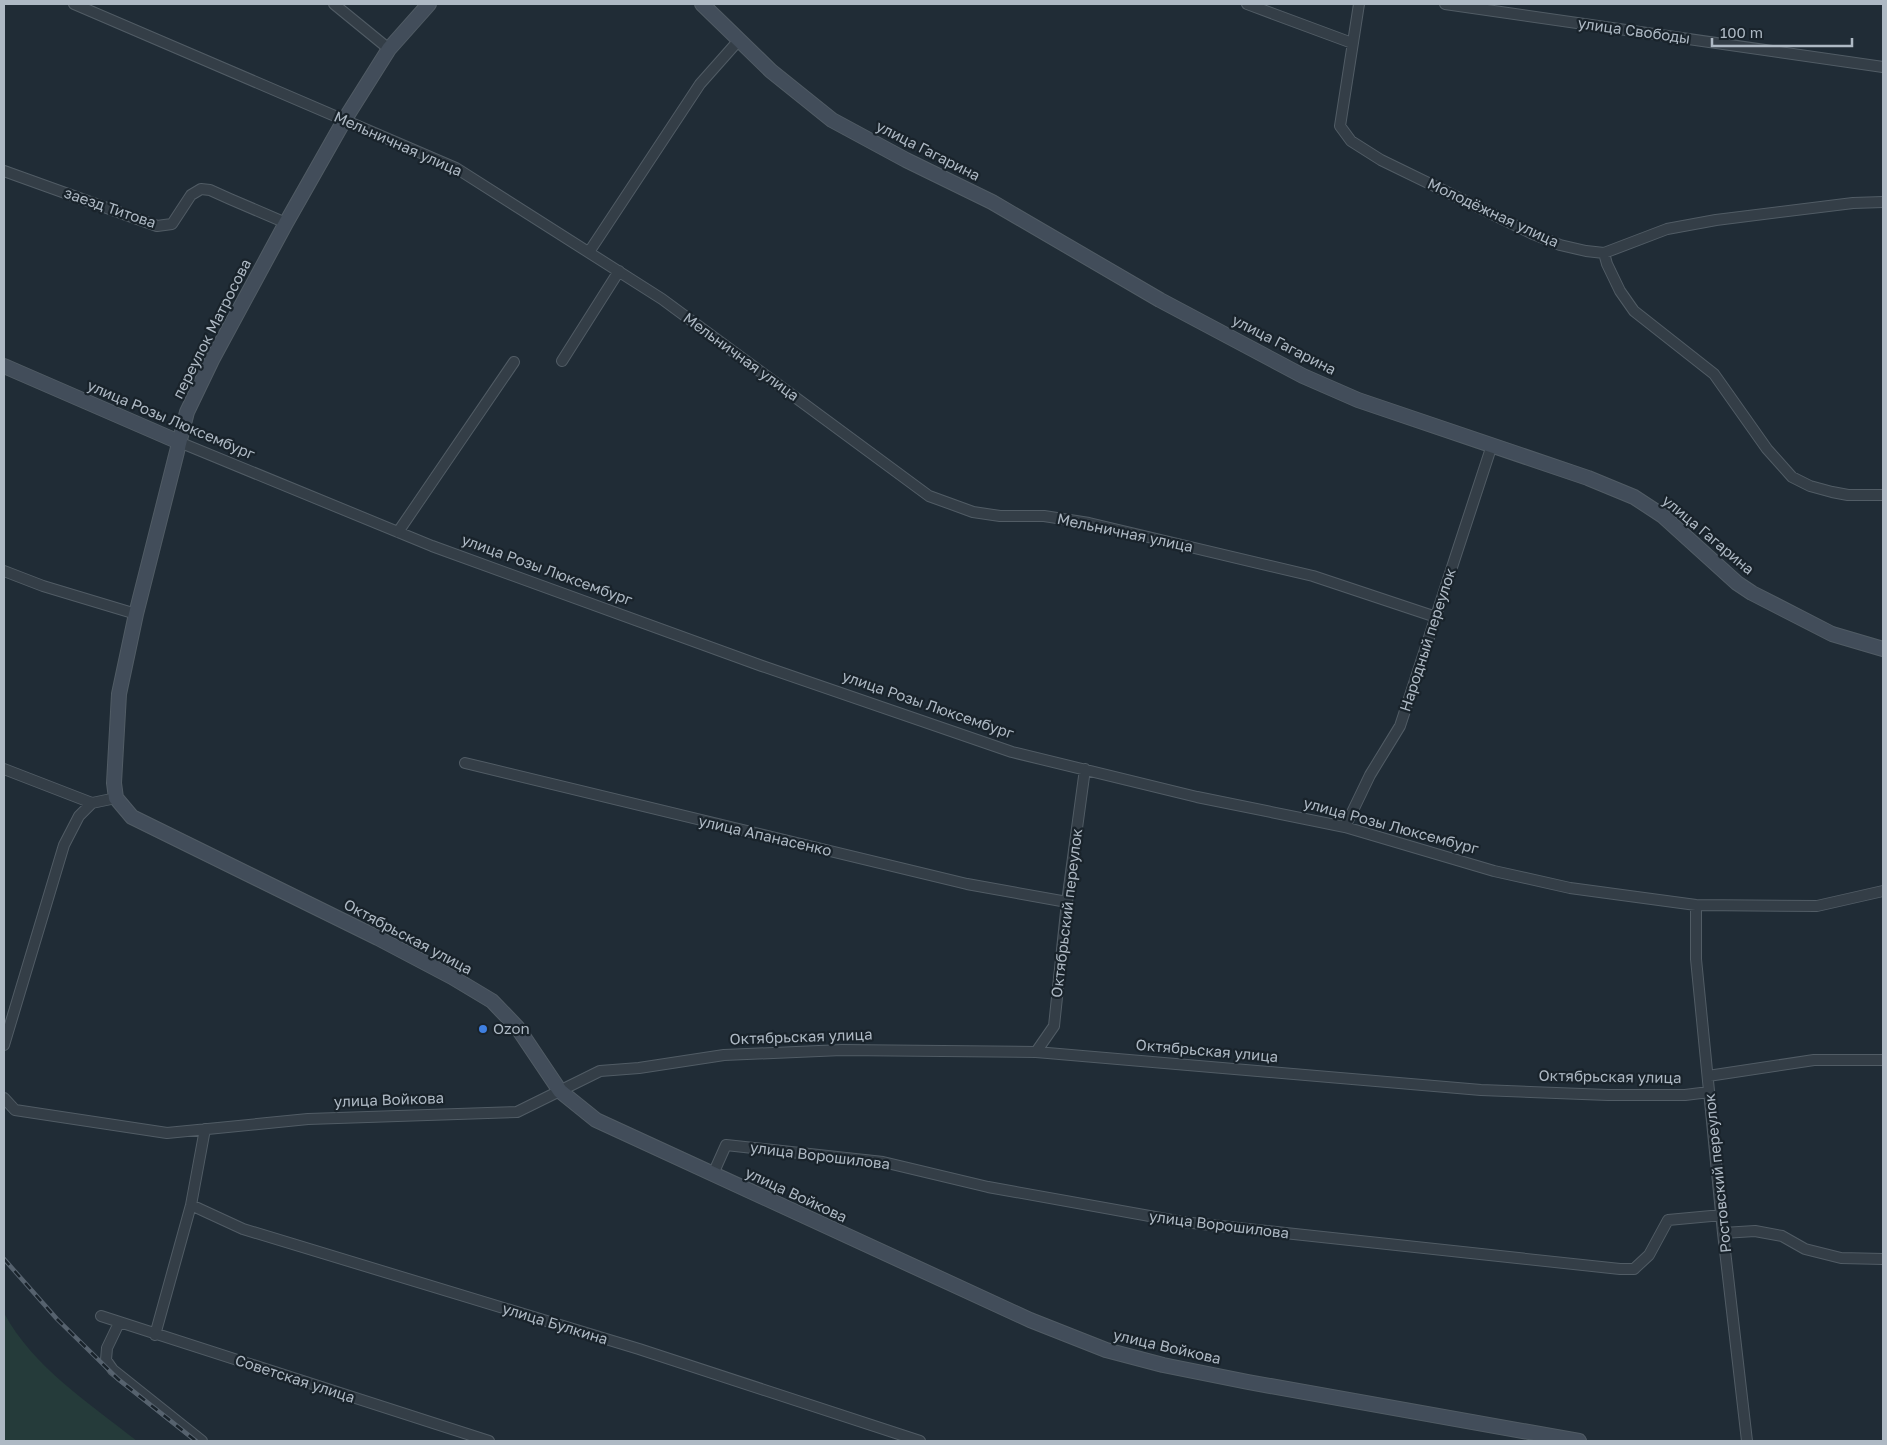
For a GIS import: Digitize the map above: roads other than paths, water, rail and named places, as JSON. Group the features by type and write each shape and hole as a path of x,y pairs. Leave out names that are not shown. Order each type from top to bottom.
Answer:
{"main road":[{"name":"переулок Матросова","path":"116,798 114,776 119,694 136,614 187,412 212,360 286,223 346,119 389,49 429,4"},
{"name":"улица Гагарина","path":"702,4 771,71 832,120 906,160 992,202 1160,300 1303,376 1350,396 1588,478 1634,497 1663,516 1737,583 1752,593 1832,634 1883,649"},
{"name":"улица Розы Люксембург","path":"4,366 178,442"},
{"name":"Октябрьская улица","path":"116,798 132,817 378,938 452,977 492,1001 517,1027 560,1091"},
{"name":"улица Войкова","path":"560,1091 596,1120 1030,1320 1106,1350 1163,1365 1248,1382 1579,1441"}],"street":[{"name":"Мельничная улица","path":"74,4 346,119 456,168 662,299 929,496 973,512 1000,516 1044,516 1089,523 1304,574 1436,617"},
{"path":"334,4 389,49"},
{"path":"1247,4 1352,43"},
{"name":"Молодёжная улица","path":"1359,4 1340,126 1351,141 1382,160 1533,234 1560,245 1604,253"},
{"name":"улица Свободы","path":"1444,4 1883,67"},
{"path":"589,252 700,84 739,40"},
{"name":"заезд Титова","path":"4,171 156,226 172,224 191,195 201,189 210,190 286,223"},
{"path":"1883,202 1853,203 1755,215 1668,229 1604,253 1607,264 1620,291 1634,310 1714,374 1767,449 1792,477 1810,486 1832,492 1848,495 1883,495"},
{"path":"562,362 619,271"},
{"path":"398,532 514,362"},
{"name":"улица Розы Люксембург","path":"178,442 441,549 799,678 1012,752 1197,797 1345,827 1494,871 1570,888 1696,905 1818,906 1883,891"},
{"name":"Народный переулок","path":"1345,827 1370,775 1400,726 1492,445"},
{"path":"4,571 43,586 136,614"},
{"name":"улица Апанасенко","path":"465,763 967,884 1067,902"},
{"path":"4,769 92,803 116,798"},
{"name":"Октябрьский переулок","path":"1036,1052 1054,1026 1067,902 1085,769"},
{"path":"4,1045 64,845 79,816 92,803"},
{"name":"Ростовский переулок","path":"1696,905 1696,959 1746,1441"},
{"name":"Октябрьская улица","path":"560,1091 600,1071 639,1068 724,1055 842,1050 1036,1052 1481,1090 1608,1096 1685,1095 1709,1092"},
{"path":"1708,1076 1814,1060 1883,1060"},
{"name":"улица Войкова","path":"4,1098 15,1110 168,1133 308,1119 517,1112 560,1091"},
{"path":"155,1335 191,1205 204,1129"},
{"name":"улица Ворошилова","path":"713,1174 726,1145 883,1162 988,1187 1183,1222 1620,1269 1634,1269 1649,1255 1668,1220 1722,1215"},
{"name":"улица Булкина","path":"191,1205 243,1229 639,1349 920,1441"},
{"path":"1723,1233 1755,1231 1782,1236 1805,1250 1841,1258 1883,1259"},
{"name":"Советская улица","path":"101,1316 155,1335 489,1441"},
{"path":"119,1323 107,1348 106,1360 113,1370 202,1441"}],"railway":[{"path":"4,1259 57,1319 118,1379 196,1441"}],"place":[{"name":"Ozon","path":"483,1029"}]}
